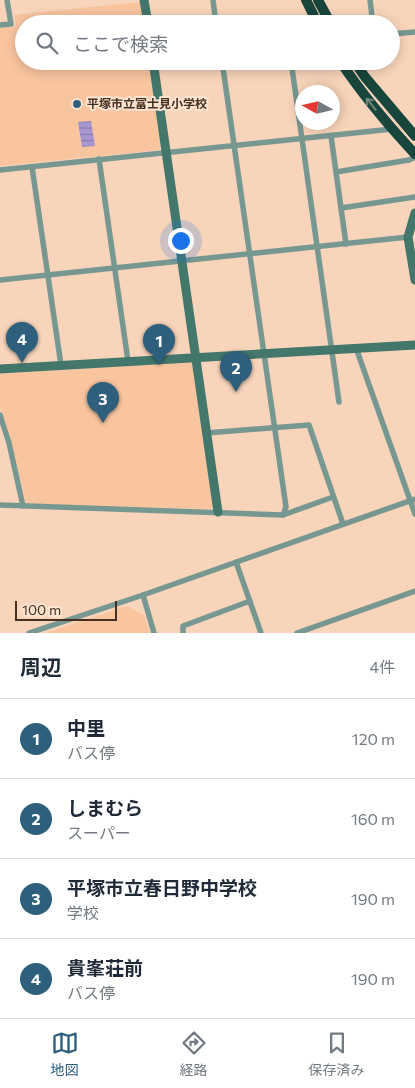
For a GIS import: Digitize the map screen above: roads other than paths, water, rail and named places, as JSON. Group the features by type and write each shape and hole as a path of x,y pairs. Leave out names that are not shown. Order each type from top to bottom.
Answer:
{"highway":[{"path":"306,0 314,15"},
{"path":"318,0 326,15"},
{"path":"346,70 392,129 415,155"},
{"path":"360,70 413,131"}],"street":[{"path":"0,25 11,24 7,0"},
{"path":"144,0 146,15"},
{"path":"213,0 215,15"},
{"path":"370,0 372,15"},
{"path":"400,33 415,32"},
{"path":"154,70 218,512"},
{"path":"223,70 286,507 283,515"},
{"path":"291,70 339,402"},
{"path":"0,170 392,129"},
{"path":"331,136 346,244"},
{"path":"336,172 409,160 415,155"},
{"path":"99,160 128,361"},
{"path":"32,167 61,365"},
{"path":"341,208 415,197"},
{"path":"415,213 408,238 415,280"},
{"path":"0,280 408,238"},
{"path":"0,368 415,345"},
{"path":"356,348 412,500 415,514"},
{"path":"0,415 9,443 24,506"},
{"path":"206,433 309,425 343,524"},
{"path":"0,444 9,443"},
{"path":"0,505 283,515 333,498"},
{"path":"29,633 412,500"},
{"path":"236,562 261,633"},
{"path":"297,633 415,590"},
{"path":"143,595 154,633"},
{"path":"183,633 183,626 250,601"}],"place":[{"name":"平塚市立富士見小学校","path":"77,104"},
{"name":"貴峯荘前","path":"22,363"},
{"name":"中里","path":"159,365"},
{"name":"しまむら","path":"236,392"},
{"name":"平塚市立春日野中学校","path":"103,423"}]}
